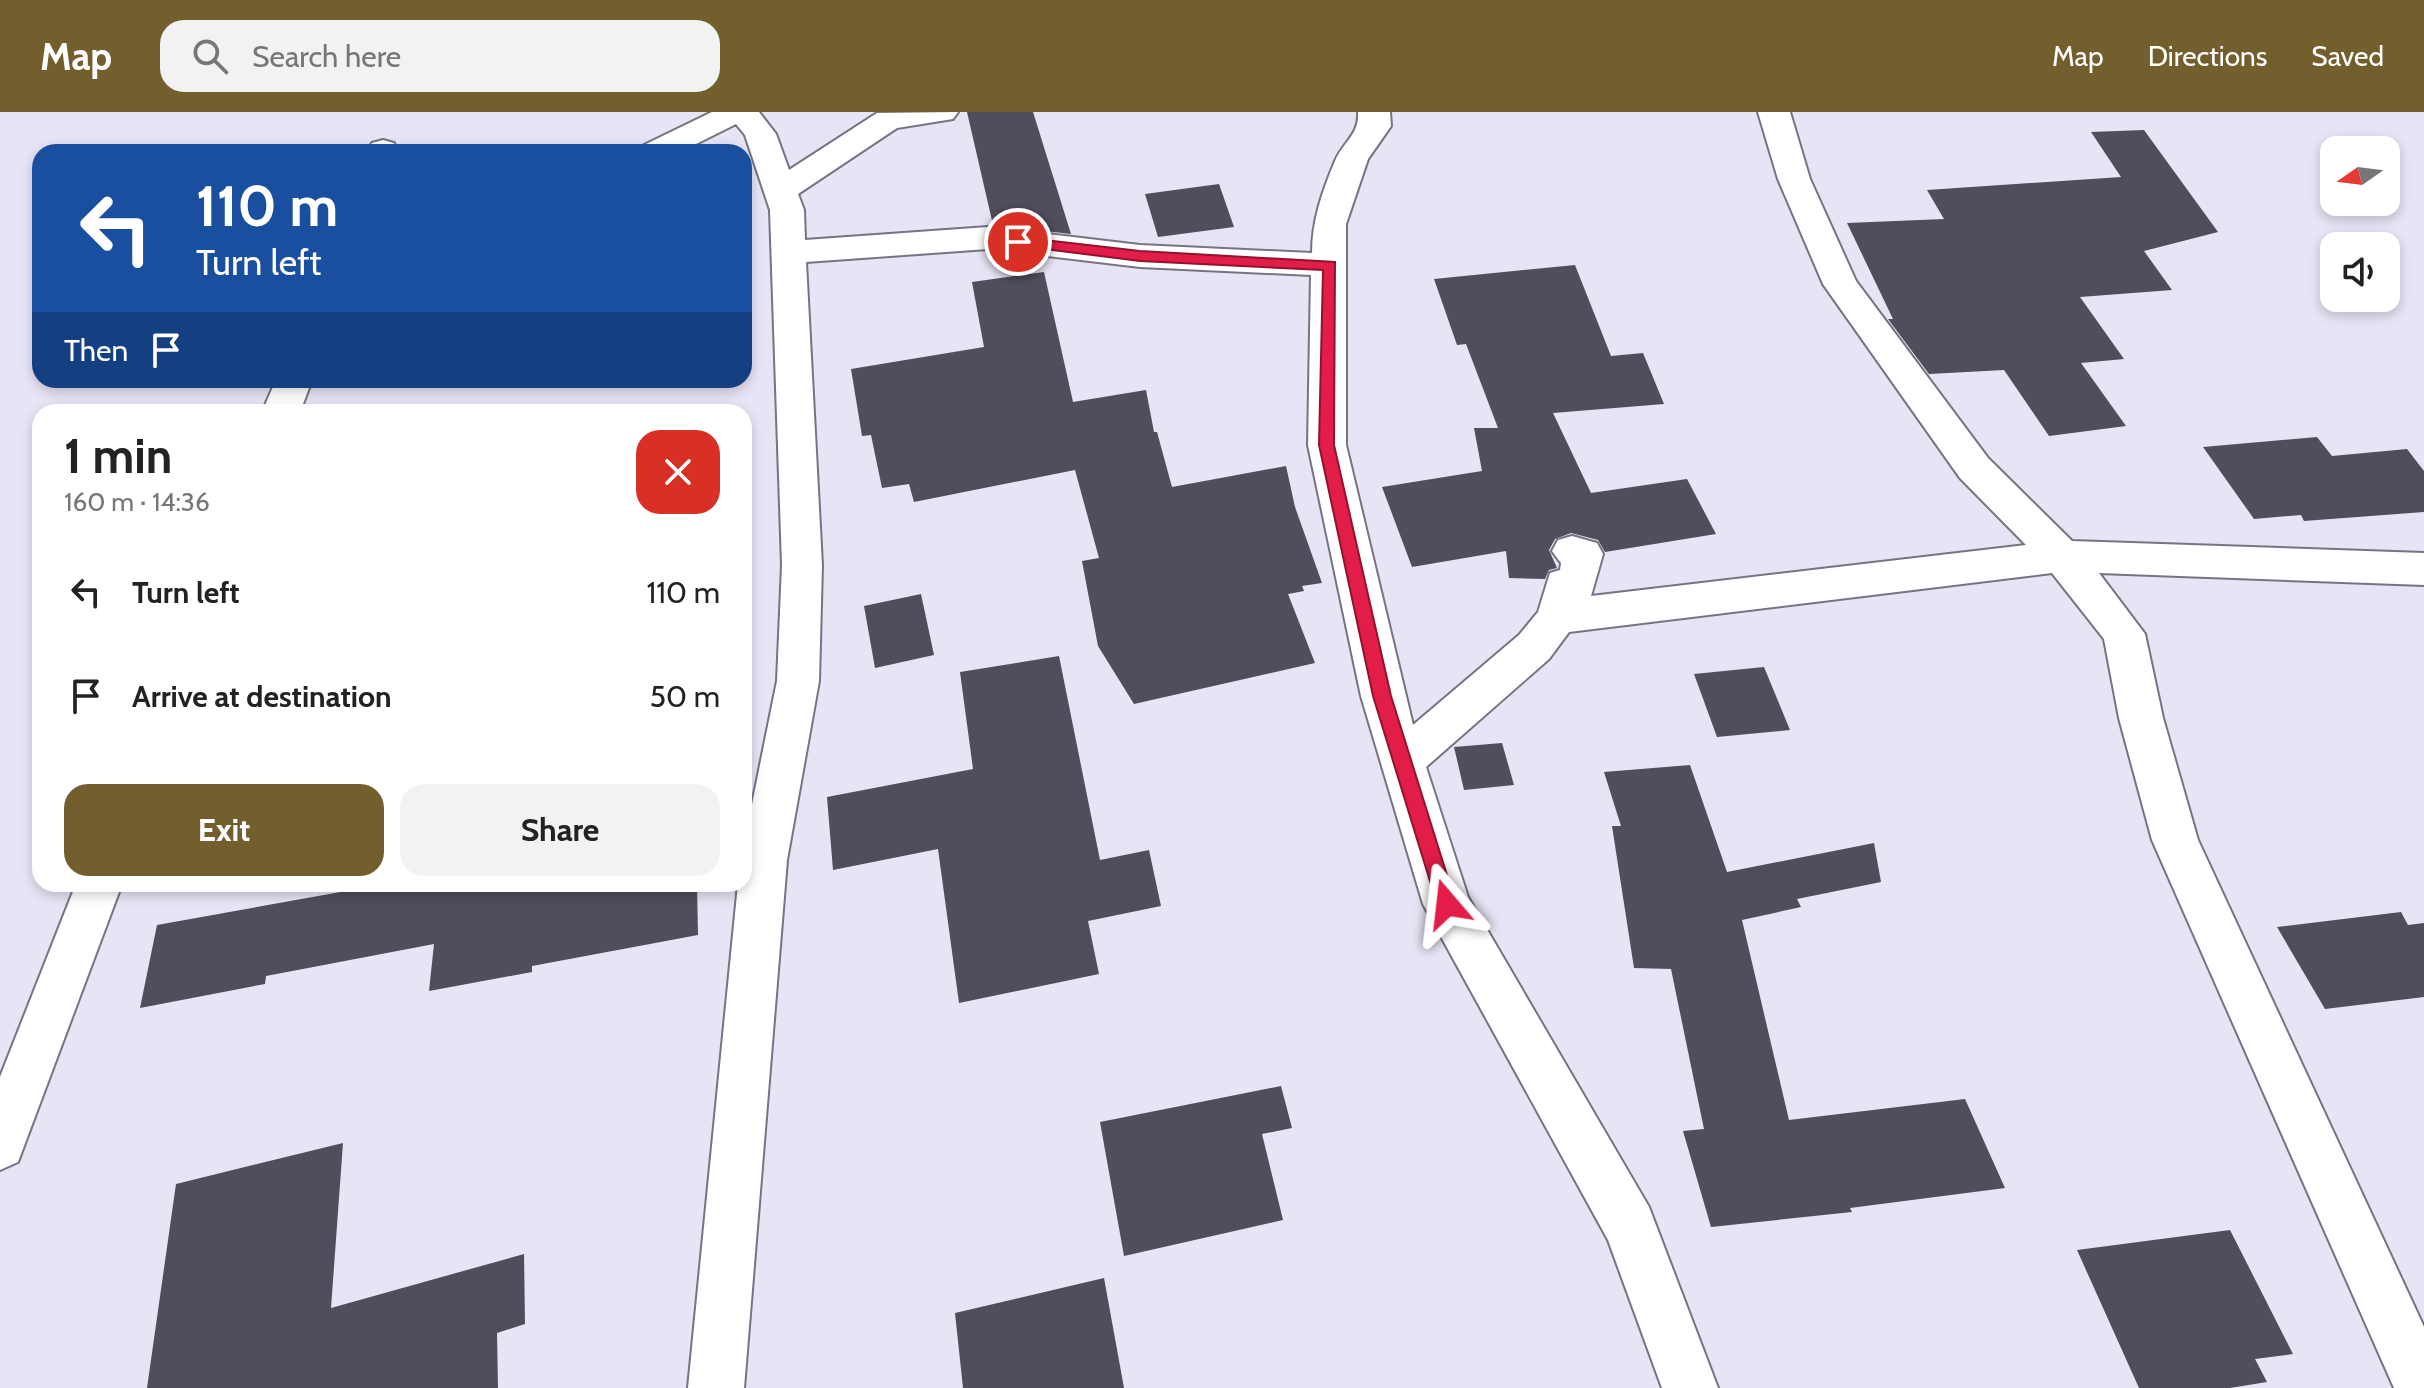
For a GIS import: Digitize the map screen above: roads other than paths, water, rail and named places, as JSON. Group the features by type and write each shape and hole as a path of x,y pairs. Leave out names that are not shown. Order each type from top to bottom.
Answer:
{"street":[{"path":"671,144 737,112"},
{"path":"716,1388 764,860 798,681 802,565 787,210 760,134 743,112"},
{"path":"780,191 888,120 942,112"},
{"path":"1374,112 1375,126 1352,158 1329,224 1327,445 1382,696 1447,904 1630,1226 1690,1388"},
{"path":"1774,112 1794,179 1840,284 1974,468 2062,556 2124,634 2141,718 2175,840 2423,1388"},
{"path":"788,252 988,238 1140,256 1330,265"},
{"path":"1402,761 1534,647 1557,617 1564,584 1576,587 1583,554 1572,551"},
{"path":"1557,617 2062,556 2424,569"},
{"path":"0,1144 11,1087 96,892"}]}
